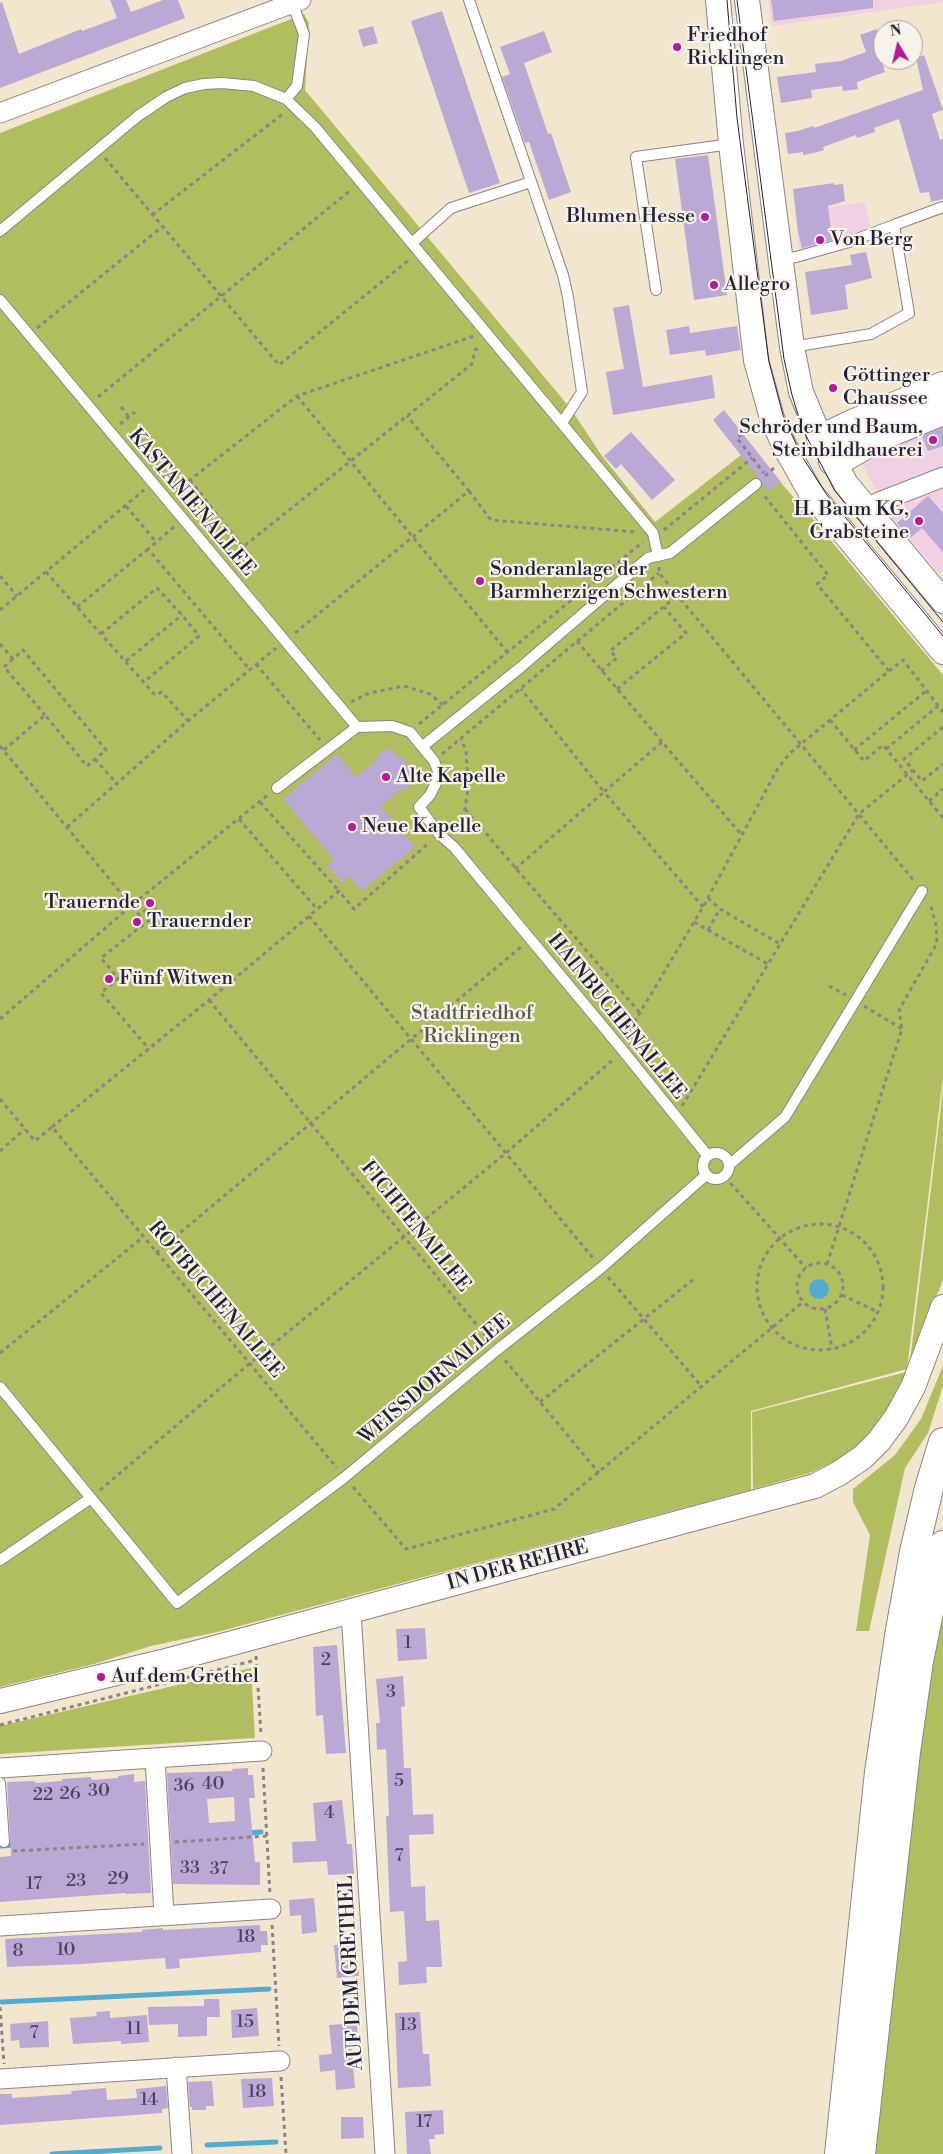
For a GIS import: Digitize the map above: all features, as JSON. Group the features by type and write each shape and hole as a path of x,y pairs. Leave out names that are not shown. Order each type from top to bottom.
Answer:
{"main road":[{"path":"943,386 850,425 827,450 846,456 881,436 943,411"},
{"path":"839,2154 879,1772 897,1645 914,1552 929,1488 943,1442"},
{"path":"861,2154 906,1752 919,1661 943,1545"}],"street":[{"path":"718,0 731,144 756,360 772,418 789,467 943,652"},
{"path":"747,0 792,347 801,392 827,450 846,484 865,510 943,601"},
{"path":"0,113 296,2"},
{"path":"789,467 801,455 827,450"},
{"path":"865,510 879,502 943,477"},
{"name":"IN DER REHRE","path":"0,1701 154,1664 815,1486 838,1474 863,1457 879,1441 896,1418 913,1387 943,1307"},
{"name":"AUF DEM GRETHEL","path":"351,1611 385,2154"},
{"path":"0,1768 262,1751"},
{"path":"155,1758 164,1915"},
{"path":"0,1926 270,1909"},
{"path":"2,2079 280,2061"},
{"path":"176,2067 182,2154"}],"lane":[{"path":"469,0 563,276 568,297 582,392 562,423"},
{"path":"290,102 297,86 304,34 296,2"},
{"path":"0,231 138,116 166,97 185,88 222,83 254,86 290,102 316,127 653,533 658,556"},
{"path":"656,290 636,156 731,144"},
{"path":"412,243 451,208 531,182"},
{"path":"780,259 796,257 849,242 943,208"},
{"path":"792,347 871,334 909,313 894,226"},
{"name":"KASTANIENALLEE","path":"0,300 339,708 357,727"},
{"path":"423,746 648,558 670,553 756,484"},
{"path":"277,788 357,727 392,726 410,732 434,760"},
{"name":"HAINBUCHENALLEE","path":"434,760 438,771 436,783 430,795 419,807 439,834 454,847 620,1047 707,1156"},
{"path":"729,1165 722,1154 714,1153 707,1156 703,1162 703,1169 712,1178 724,1176 729,1165 785,1117 922,891"},
{"name":"WEISSDORNALLEE","path":"90,1498 177,1603 345,1478 497,1350 601,1268 706,1174"},
{"path":"0,1387 90,1498 0,1560"},
{"path":"0,1783 4,1842"}],"path":[{"path":"152,215 290,102"},
{"path":"98,149 220,297 279,365 420,252"},
{"path":"88,406 361,182"},
{"path":"29,335 162,227"},
{"path":"166,500 297,396 489,335"},
{"path":"190,480 242,547 472,364 475,350 489,335"},
{"path":"297,396 508,653"},
{"path":"120,407 129,417"},
{"path":"110,432 135,412"},
{"path":"407,416 491,520 653,533 663,531 752,458"},
{"path":"762,421 754,423 737,438 765,475"},
{"path":"789,467 765,475 756,484 828,575 817,584 889,671"},
{"path":"0,610 152,484"},
{"path":"67,827 118,785 188,721 256,664 468,491"},
{"path":"126,506 156,542"},
{"path":"77,606 183,520"},
{"path":"410,732 653,533"},
{"path":"148,549 250,670"},
{"path":"46,572 155,694 162,692 188,721"},
{"path":"434,760 660,573 922,891 930,904 937,943 899,1010 902,1029 827,1264"},
{"path":"0,576 17,596"},
{"path":"102,634 157,588 182,614 199,636 144,682"},
{"path":"602,671 616,658 610,651 678,595"},
{"path":"617,689 686,633 664,606"},
{"path":"126,661 182,614"},
{"path":"577,641 741,834"},
{"path":"0,644 13,659"},
{"path":"23,650 106,750 86,766 4,667 13,659 23,650"},
{"path":"90,1498 249,1364 405,1238 614,1060 703,907 777,770 789,754 903,660 943,712"},
{"path":"256,664 327,748"},
{"path":"339,708 369,692 404,686 430,694 443,705"},
{"path":"521,689 604,792 703,907"},
{"path":"854,750 926,690"},
{"path":"886,749 938,706"},
{"path":"4,750 45,715"},
{"path":"830,720 864,761 883,745 943,818"},
{"path":"943,727 904,759 922,781 943,764"},
{"path":"260,802 354,909 439,834 458,823 465,809 468,767 466,750 461,738"},
{"path":"516,869 662,742"},
{"path":"0,746 139,915 153,904 158,913 101,958 118,978 101,992 149,1049"},
{"path":"95,759 118,785"},
{"path":"676,1117 860,814 913,770"},
{"path":"0,1019 132,905 277,788"},
{"path":"928,801 943,789"},
{"path":"465,809 640,1013"},
{"path":"238,819 317,909"},
{"path":"0,1099 35,1141 209,1000 338,891"},
{"path":"708,898 720,909 780,944"},
{"path":"708,930 720,909"},
{"path":"309,916 702,1387"},
{"path":"694,922 768,964"},
{"path":"156,1253 530,939"},
{"name":"FICHTENALLEE","path":"209,1000 598,1473"},
{"name":"ROTBUCHENALLEE","path":"52,1127 142,1238 406,1549 554,1509 598,1473"},
{"path":"0,1151 25,1129"},
{"path":"724,1176 806,1268"},
{"path":"824,1223 839,1226 853,1232 865,1242 874,1254 883,1282 878,1312 860,1336 832,1349 815,1350 798,1347 784,1339 771,1328 759,1306 756,1282 763,1258 778,1238 792,1229 807,1224 824,1223"},
{"path":"0,1353 142,1238"},
{"path":"820,1263 827,1264 836,1269 841,1276 843,1286 842,1295 838,1302 825,1309 809,1307 803,1302 797,1288 800,1274 806,1268 820,1263"},
{"path":"540,1402 645,1320 695,1278"},
{"path":"842,1295 878,1312"},
{"path":"598,1473 803,1302"},
{"path":"825,1309 832,1349"},
{"path":"0,1726 256,1660"},
{"path":"9,1851 267,1836"},
{"path":"0,2007 2,2079"}],"shaded area":[{"path":"768,0 943,0 943,2 772,26"},
{"path":"864,202 872,232 800,254 795,213"},
{"path":"943,424 943,571 939,574 884,509 879,495 862,464 877,450"}],"green space":[{"name":"Stadtfriedhof Ricklingen","path":"304,14 309,23 305,90 571,409 602,456 655,522 750,448 812,518 943,675 943,1078 907,1369 751,1411 751,1490 217,1632 151,1646 94,1664 0,1687 0,133"},
{"path":"943,1088 943,1280 910,1361 939,1123"},
{"path":"943,1366 943,1386 928,1433 905,1468 869,1631 856,1631 870,1535 853,1502 853,1489 895,1455 921,1419"},
{"path":"906,1372 888,1409 866,1438 840,1459 810,1473 753,1489 752,1412"},
{"path":"943,1593 943,2154 873,2154 925,1696"},
{"path":"251,1668 255,1738 0,1754 0,1726"}],"water":[{"path":"819,1279 826,1282 829,1289 826,1296 819,1299 812,1296 809,1289 812,1282"}],"building":[{"path":"110,0 126,0 131,12 163,0 178,0 185,18 0,88 0,3 2,2 19,54 81,29 82,31 117,18"},
{"path":"771,0 873,0 873,8 774,21"},
{"path":"442,11 500,183 469,193 411,21"},
{"path":"373,26 378,43 363,47 358,30"},
{"path":"873,30 873,70 884,70 885,72 857,82 858,89 843,91 842,86 811,90 812,98 781,103 777,77 816,72 815,64 841,61 866,52 860,35"},
{"path":"544,31 552,52 524,63 548,134 551,133 571,192 549,200 529,142 525,143 502,77 510,74 500,47"},
{"path":"923,55 943,110 932,114 940,140 943,139 943,199 931,202 929,192 920,193 899,119 874,128 875,132 857,138 856,135 823,147 824,150 803,155 803,152 788,154 785,133 813,126 814,128 923,90 919,70 923,70"},
{"path":"708,155 727,295 694,300 675,159"},
{"path":"834,183 834,185 843,184 845,201 828,206 832,240 802,248 793,189"},
{"path":"866,252 872,278 845,285 848,309 811,315 805,272 852,265 850,255"},
{"path":"629,305 643,387 712,375 715,398 613,415 606,372 624,369 613,308"},
{"path":"689,326 690,333 737,326 741,350 706,356 705,350 670,355 666,330"},
{"path":"724,410 781,482 769,491 713,420"},
{"name":"Schröder und Baum, Steinbildhauerei","path":"943,428 943,446 928,451 922,436"},
{"path":"631,432 675,480 652,500 621,464 616,469 604,456"},
{"name":"H. Baum KG, Grabsteine","path":"928,496 943,513 943,552 922,528 910,538 897,523"},
{"name":"Neue Kapelle","path":"391,748 399,758 401,756 416,777 412,781 414,783 404,791 402,788 381,807 415,847 362,891 349,876 342,883 327,865 334,859 283,799 337,754 356,777 378,759 376,757 385,749 387,751"},
{"path":"425,1628 427,1659 398,1661 396,1629"},
{"path":"337,1645 346,1753 326,1754 323,1715 316,1716 313,1647"},
{"path":"403,1676 405,1706 401,1707 404,1768 411,1768 413,1815 433,1814 434,1834 409,1835 411,1887 425,1886 426,1921 439,1920 442,1967 426,1967 427,1983 399,1985 398,1962 407,1961 404,1911 390,1912 386,1816 389,1816 386,1749 377,1750 376,1723 380,1723 376,1679"},
{"path":"248,1768 248,1775 253,1775 255,1798 249,1798 255,1862 260,1862 260,1885 173,1884 167,1773 233,1771 232,1769","holes":["234,1797 235,1821 209,1823 207,1799"]},
{"path":"134,1774 134,1782 145,1781 151,1893 125,1893 0,1902 0,1857 11,1856 7,1782 35,1781 35,1783 91,1777 92,1780 118,1778 118,1776"},
{"path":"342,1800 347,1844 352,1844 354,1874 328,1875 327,1861 293,1863 292,1842 316,1841 313,1803"},
{"path":"314,1898 317,1932 302,1934 301,1915 290,1916 289,1900"},
{"path":"260,1925 260,1931 267,1931 268,1945 261,1945 261,1952 179,1959 180,1968 166,1969 165,1958 7,1967 5,1939 142,1932 142,1930 163,1928 163,1930"},
{"path":"356,1944 359,1976 337,1978 334,1945"},
{"path":"204,1999 219,1999 220,2017 207,2017 207,2036 178,2037 178,2024 149,2025 148,2007 204,2006"},
{"path":"257,2008 259,2036 232,2038 231,2010"},
{"path":"110,2011 110,2018 147,2015 149,2042 121,2044 121,2041 73,2044 70,2018 97,2016 96,2012"},
{"path":"420,2012 423,2054 429,2054 431,2086 398,2088 395,2013"},
{"path":"48,2021 49,2047 20,2048 19,2040 11,2041 10,2024"},
{"path":"357,2023 358,2043 351,2043 355,2088 336,2090 335,2070 320,2072 319,2055 332,2054 329,2025"},
{"path":"272,2078 274,2106 243,2108 241,2079"},
{"path":"212,2081 214,2106 206,2106 206,2110 192,2110 192,2107 190,2107 188,2082"},
{"path":"166,2086 168,2108 162,2109 162,2113 0,2125 0,2094 12,2094 12,2098 72,2094 71,2091 106,2088 107,2100 137,2098 136,2089"},
{"path":"443,2110 444,2134 434,2135 435,2139 429,2139 431,2154 407,2154 405,2112"},
{"path":"341,2117 363,2117 364,2138 341,2139"}],"waterway":[{"path":"246,1833 261,1832"},
{"path":"0,1846 15,1845"},
{"path":"2,2002 269,1989"},
{"path":"207,2145 276,2142"},
{"path":"52,2154 160,2148"}],"tram line":[{"path":"727,0 737,118 769,362 783,415 801,455 827,495 943,636"},
{"path":"737,0 784,359 802,428 835,491 943,622"}],"place":[{"name":"Friedhof Ricklingen","path":"677,47"},
{"name":"Blumen Hesse","path":"705,217"},
{"name":"Von Berg","path":"820,240"},
{"name":"Allegro","path":"714,285"},
{"name":"Göttinger Chaussee","path":"833,388"},
{"name":"Schröder und Baum, Steinbildhauerei","path":"933,440"},
{"name":"H. Baum KG, Grabsteine","path":"919,521"},
{"name":"Sonderanlage der Barmherzigen Schwestern","path":"480,581"},
{"name":"Alte Kapelle","path":"386,777"},
{"name":"Neue Kapelle","path":"352,827"},
{"name":"Trauernde","path":"150,903"},
{"name":"Trauernder","path":"137,922"},
{"name":"Fünf Witwen","path":"109,979"},
{"name":"Auf dem Grethel","path":"101,1677"}]}
